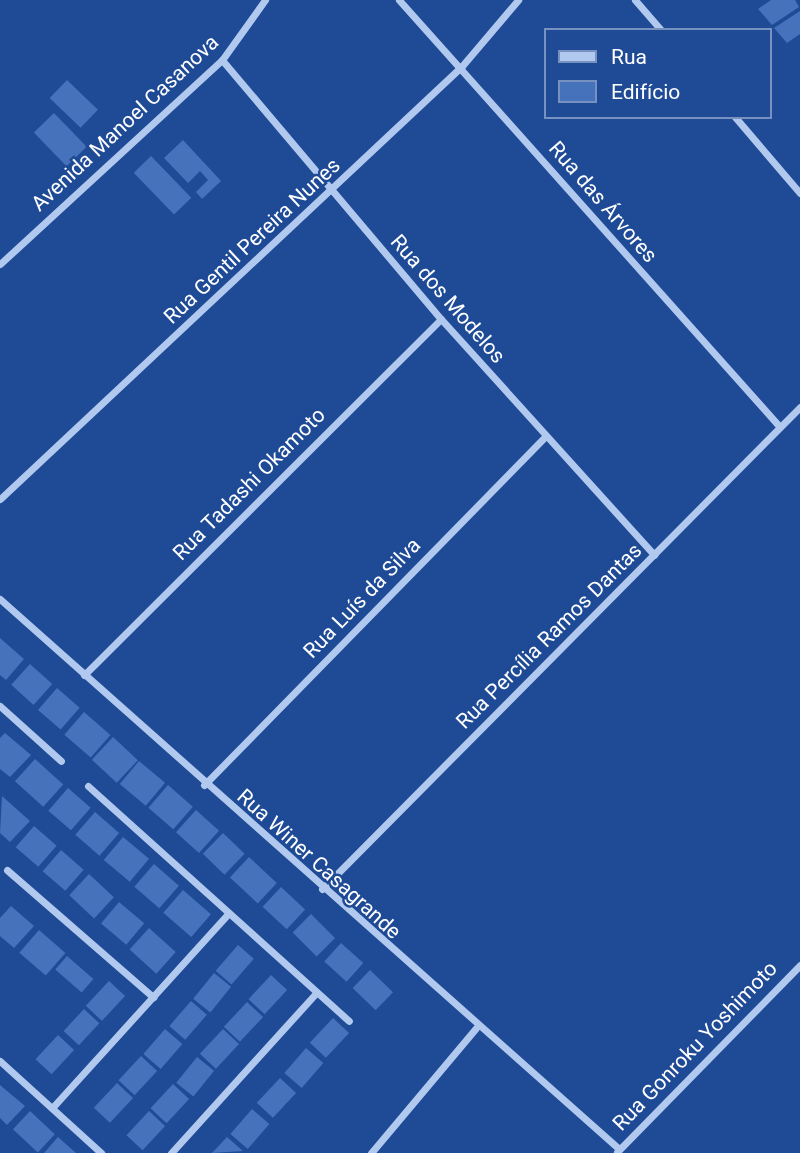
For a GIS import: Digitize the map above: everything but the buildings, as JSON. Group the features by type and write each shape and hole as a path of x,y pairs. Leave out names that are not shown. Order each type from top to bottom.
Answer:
{"street":[{"name":"Avenida Manoel Casanova","path":"0,264 222,60 265,0"},
{"name":"Rua das Árvores","path":"399,0 462,66 780,427"},
{"name":"Rua Gentil Pereira Nunes","path":"0,499 462,66 518,0"},
{"path":"635,0 659,28"},
{"name":"Rua dos Modelos","path":"222,60 441,318 545,437 654,555"},
{"path":"738,119 800,193"},
{"name":"Rua Tadashi Okamoto","path":"84,675 441,318"},
{"name":"Rua Percília Ramos Dantas","path":"322,889 800,407"},
{"name":"Rua Luís da Silva","path":"204,785 545,437"},
{"name":"Rua Winer Casagrande","path":"0,599 204,785 617,1151"},
{"path":"0,706 61,761"},
{"path":"88,786 349,1021"},
{"path":"8,870 153,997"},
{"path":"52,1108 229,913"},
{"name":"Rua Gonroku Yoshimoto","path":"617,1151 800,965"},
{"path":"171,1153 317,992"},
{"path":"371,1153 476,1028"},
{"path":"0,1060 101,1153"}]}
